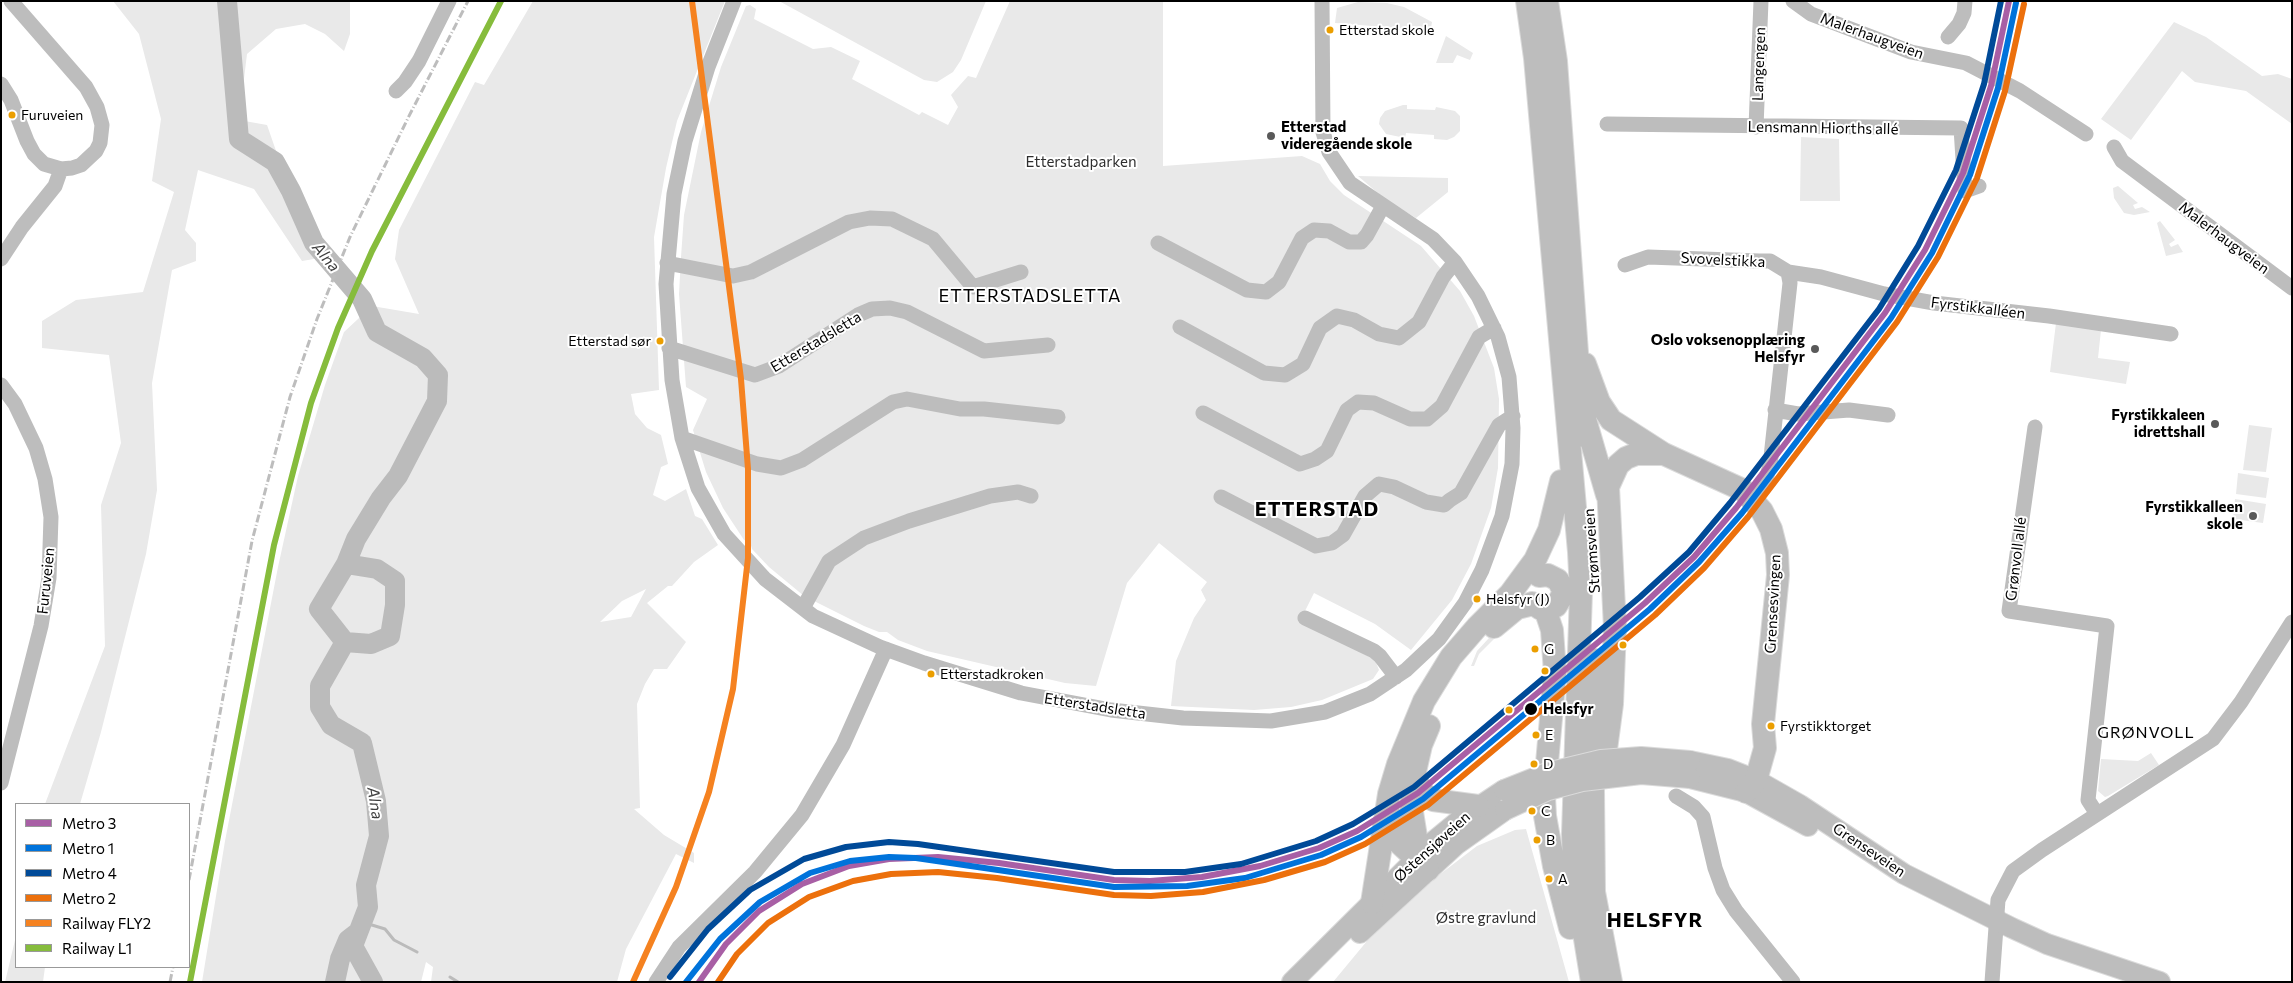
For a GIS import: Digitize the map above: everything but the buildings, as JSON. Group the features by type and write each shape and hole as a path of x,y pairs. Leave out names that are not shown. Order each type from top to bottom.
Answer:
{"highway":[{"path":"1527,1 1550,120"},
{"path":"1547,1 1556,61 1550,120"},
{"name":"Strømsveien","path":"1550,120 1575,338 1572,400 1573,476 1581,584 1574,871 1592,982"},
{"name":"Strømsveien","path":"1550,120 1572,400 1596,592 1594,892 1611,982"},
{"path":"1575,338 1599,402 1608,417 1622,429 1664,454 1749,496"},
{"path":"1572,400 1558,519 1551,545 1528,591 1571,631 1578,689"},
{"path":"1572,400 1607,495"},
{"path":"1593,835 1612,696 1615,628 1607,495 1610,480 1623,460 1636,454 1664,454"},
{"path":"1372,903 1387,806 1398,764 1432,685 1464,642 1510,594 1544,544 1552,522 1561,481"},
{"name":"Grensesvingen","path":"1749,496 1771,529 1778,564 1771,659 1763,724 1752,746 1749,782"},
{"path":"1422,861 1411,806 1414,776 1421,745 1431,718 1460,665 1502,619 1517,608 1544,607 1562,596 1562,586 1554,577 1535,579 1510,594"},
{"path":"1544,607 1552,630 1555,673 1544,797 1545,816 1549,845 1560,894 1587,982"},
{"path":"1414,776 1423,792 1433,800 1478,806"},
{"path":"1387,806 1400,844 1422,861"}],"main road":[{"name":"Grenseveien","path":"1690,769 1749,782 1801,822 1898,886 1995,927 2160,982"},
{"name":"Østensjøveien","path":"1311,982 1422,861 1448,829 1478,806 1596,778 1690,769"},
{"name":"Østensjøveien","path":"1292,982 1372,903 1422,861 1471,832 1505,800"}],"street":[{"path":"1,84 11,100 27,141 34,154 44,164 61,170 80,165 96,151 102,134 100,116 82,81 11,1"},
{"path":"396,91 405,82 419,61 449,1"},
{"name":"Etterstadsletta","path":"734,1 705,75 686,140 674,194 667,263 666,308 675,407 682,438 698,488 724,534 765,579 803,608 837,628 886,649 974,680 1021,693 1110,710 1192,719 1271,721 1309,716 1339,707 1370,694 1396,678 1439,639 1466,603 1482,570 1498,528 1512,464 1513,416 1509,377 1494,328 1478,296 1455,262 1419,228 1350,183 1336,165 1325,142 1323,119 1322,1"},
{"name":"Langengen","path":"1756,127 1761,1"},
{"name":"Malerhaugveien","path":"1793,1 1811,14 1912,52 1966,63 2020,91 2086,134"},
{"path":"1948,37 1959,24 1964,13 1965,1"},
{"name":"Lensmann Hiorths allé","path":"1607,124 1961,128 1965,191 1979,186"},
{"name":"Malerhaugveien","path":"2114,147 2122,161 2292,288"},
{"path":"1,259 22,228 55,186 61,170"},
{"path":"1158,243 1247,290 1266,292 1279,282 1302,238 1314,230 1329,231 1349,242 1360,242 1367,235 1383,206"},
{"path":"667,263 733,276 751,272 849,222 870,218 892,219 933,239 973,288 1021,272"},
{"name":"Svovelstikka","path":"1625,265 1648,257 1770,261 1788,272"},
{"path":"1180,327 1264,373 1285,376 1303,364 1320,328 1337,316 1354,320 1379,334 1399,338 1419,322 1443,277 1455,262"},
{"path":"1749,496 1764,481 1770,466 1790,283 1788,272"},
{"name":"Fyrstikkalléen","path":"1788,272 1821,277 1884,294 1934,303 2050,316 2171,334"},
{"name":"Etterstadsletta","path":"669,348 755,374 779,366 858,315 872,309 890,308 907,312 984,351 1048,345"},
{"path":"1203,414 1300,464 1315,459 1327,451 1347,410 1358,402 1374,403 1410,419 1428,419 1442,406 1479,337 1494,328"},
{"name":"Furuveien","path":"1,385 15,404 39,457 50,517 50,545 49,578 41,626 1,783"},
{"path":"682,438 758,464 781,468 802,460 894,402 907,399 960,410 984,408 1058,417"},
{"path":"1775,410 1798,414 1849,410 1888,415"},
{"path":"1221,497 1316,546 1332,543 1343,535 1365,496 1379,484 1394,487 1426,502 1444,505 1461,492 1493,432 1499,425 1513,416"},
{"name":"Grønvoll allé","path":"2035,427 2016,553 2010,611 2108,626 2088,800 2098,814"},
{"path":"803,608 829,561 864,538 990,496 1018,492 1031,496"},
{"path":"1305,618 1374,651 1396,678"},
{"path":"1992,982 1995,927 2000,893 2013,871 2026,860 2213,739 2241,702 2292,622"},
{"path":"656,982 679,947 755,872 802,815 844,745 886,649"},
{"path":"1676,796 1694,807 1703,817 1715,868 1723,890 1736,911 1793,982"}],"green space":[{"path":"113,1 350,1 350,34 344,51 325,34 305,24 276,29 247,54 239,120 267,125 303,228 318,249 314,259 302,261 254,189 198,170 185,230 196,243 196,261 172,270 152,383 157,490 146,554 101,732 80,803 45,803 105,646 101,505 121,443 109,355 42,348 42,321 76,300 143,292 174,192 152,181 161,119 139,34"},
{"path":"533,1 725,1 677,121 666,168 654,237 659,390 631,394 635,414 647,428 661,435 668,464 661,467 653,495 665,501 686,489 695,516 702,519 718,545 694,562 672,586 668,586 647,603 686,642 667,669 654,669 645,684 637,704 640,808 634,809 664,835 694,853 694,863 676,854 626,949 617,982 431,982 433,967 426,962 421,982 202,982 225,841 278,567 298,476 325,385 344,332 372,306 419,314 395,259 399,230 475,82 484,85","holes":["646,589 631,617 600,622 622,601"]},
{"path":"779,1 986,1 961,60 953,72 937,82 924,80"},
{"name":"Etterstadparken","path":"1010,1 1163,1 1163,166 1302,156 1320,164 1330,181 1344,195 1421,246 1460,291 1474,316 1494,368 1499,399 1498,468 1491,508 1471,564 1452,600 1411,650 1375,624 1314,593 1301,619 1375,660 1379,670 1373,679 1322,700 1291,707 1254,710 1171,706 1176,661 1194,618 1206,600 1201,590 1207,582 1159,543 1127,583 1096,686 1065,683 927,651 898,640 887,632 879,632 864,626 804,596 769,567 752,549 750,542 744,540 723,508 706,472 693,430 707,399 686,387 679,294 684,215 701,132 721,67 746,6 750,5 756,9 754,19 813,49 831,47 860,61 852,79 919,115 922,112 948,125 958,107 951,95 968,76 976,78"},
{"path":"1358,2 1387,3 1404,7 1432,22 1431,28 1419,32 1409,29 1335,23 1337,8"},
{"path":"2174,22 2206,37 2262,76 2278,74 2292,79 2292,124 2246,91 2195,82 2182,71 2131,140 2101,119"},
{"path":"1446,36 1473,53 1470,60 1457,55 1453,63 1436,63"},
{"path":"1407,105 1407,109 1435,110 1436,107 1455,111 1460,116 1460,131 1454,137 1447,140 1434,139 1434,135 1406,133 1405,138 1386,134 1379,124 1380,118 1385,111"},
{"path":"1801,137 1839,139 1840,201 1800,201"},
{"path":"1358,176 1448,178 1448,192 1416,218 1386,200"},
{"path":"2118,186 2138,203 2133,205 2135,209 2142,207 2150,212 2134,215 2124,213 2114,198 2113,188"},
{"path":"2160,221 2175,240 2169,244 2171,247 2178,244 2183,252 2166,256 2157,223"},
{"path":"2056,323 2101,330 2098,358 2130,362 2126,384 2050,372"},
{"path":"2249,425 2272,428 2266,472 2243,470"},
{"path":"2238,473 2269,478 2266,498 2236,494"},
{"path":"2235,499 2266,504 2263,523 2233,519"},
{"path":"1500,626 1496,637 1479,654 1474,666 1471,666 1477,651"},
{"path":"2151,753 2159,765 2108,796 2105,797 2098,791 2101,759 2138,761"},
{"name":"Østre gravlund","path":"1526,829 1569,982 1333,982 1367,941 1439,875 1477,846 1515,830"},
{"path":"15,940 15,968 45,968 43,982 5,982"}],"waterway":[{"name":"Alna","path":"227,1 239,139 275,162 291,191 314,243 362,299 377,332 423,358 438,375 437,401 398,476 381,498 356,539 346,564 377,569 395,581 395,605 390,636 371,644 345,642 320,686 320,707 331,725 362,743 376,801 379,836 366,885 368,907 353,946 373,982"},
{"name":"Alna","path":"345,642 319,609 346,564"},
{"path":"362,922 385,929 394,940 417,952"},
{"path":"335,982 340,959 348,940 357,933"},
{"path":"450,977 458,982"}],"railway":[{"path":"190,875 252,541 290,397 317,319 350,237 468,1"},
{"path":"170,982 173,968"}],"metro line":[{"name":"4","path":"670,977 708,929 750,890 804,859 846,847 889,842 918,844 1114,872 1185,872 1241,864 1316,841 1353,824 1414,787 1640,597 1689,552 1730,503 1879,309 1918,246 1956,170 1984,84 2001,1"},
{"name":"3","path":"699,982 726,944 759,911 802,884 849,866 889,859 938,857 999,863 1114,880 1150,881 1202,877 1260,866 1319,848 1357,831 1418,793 1645,603 1694,557 1736,508 1885,313 1925,250 1963,173 1991,86 2009,1"},
{"name":"1","path":"686,982 720,939 760,902 810,873 850,861 889,857 916,858 1114,887 1187,886 1245,878 1321,855 1361,837 1423,799 1650,609 1699,562 1742,513 1891,318 1932,253 1970,175 1998,88 2016,3"},
{"name":"2","path":"718,982 737,954 768,923 809,897 853,881 891,874 938,872 997,878 1114,895 1151,896 1203,892 1264,880 1325,862 1365,844 1428,805 1655,615 1704,568 1748,517 1897,322 1938,257 1977,178 2005,91 2024,4"}],"rail line":[{"name":"L1","path":"190,982 274,545 311,403 338,328 372,251 501,1"},
{"name":"FLY2","path":"633,982 676,887 709,792 733,689 748,558 748,469 741,379 692,1"}],"place":[{"name":"Etterstad skole","path":"1330,30"},
{"name":"Furuveien","path":"12,115"},
{"name":"Etterstad videregående skole","path":"1271,136"},
{"name":"Etterstad sør","path":"660,341"},
{"name":"Oslo voksenopplæring Helsfyr","path":"1815,349"},
{"name":"Fyrstikkaleen idrettshall","path":"2215,424"},
{"name":"Fyrstikkalleen skole","path":"2253,516"},
{"name":"Helsfyr (J)","path":"1477,599"},
{"name":"G","path":"1535,649"},
{"name":"Etterstadkroken","path":"931,674"},
{"name":"Helsfyr","path":"1531,709"},
{"name":"Fyrstikktorget","path":"1771,726"},
{"name":"E","path":"1536,735"},
{"name":"D","path":"1534,764"},
{"name":"C","path":"1532,811"},
{"name":"B","path":"1537,840"},
{"name":"A","path":"1549,879"}],"district":[{"name":"ETTERSTADSLETTA","path":"1030,296"},
{"name":"ETTERSTAD","path":"1317,509"},
{"name":"GRØNVOLL","path":"2146,733"},
{"name":"HELSFYR","path":"1655,920"}]}
